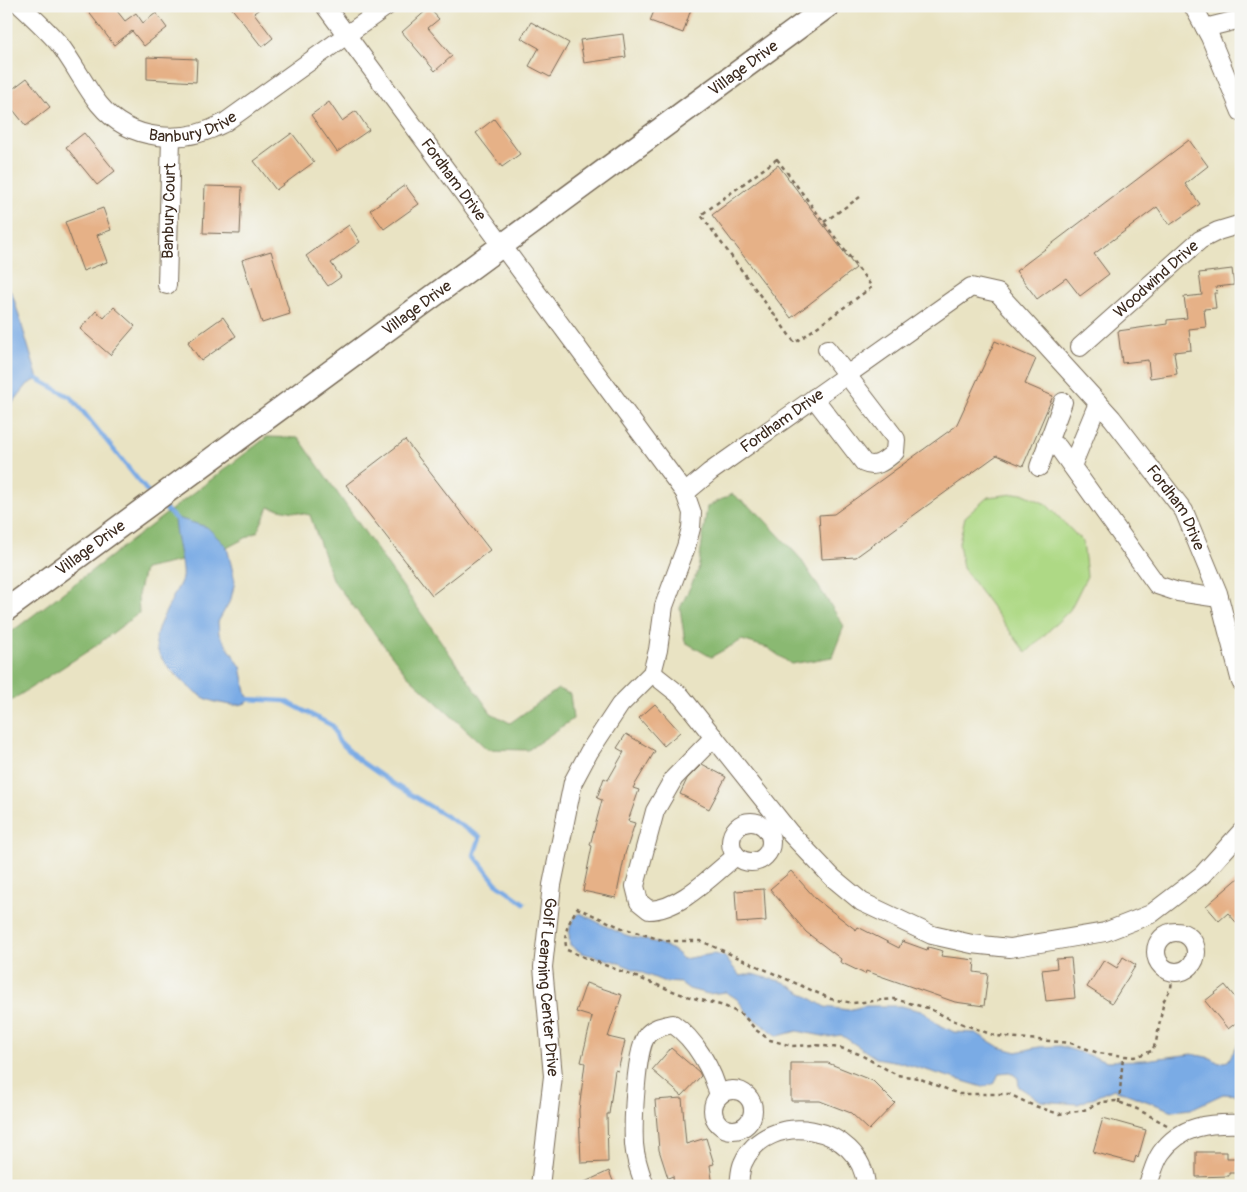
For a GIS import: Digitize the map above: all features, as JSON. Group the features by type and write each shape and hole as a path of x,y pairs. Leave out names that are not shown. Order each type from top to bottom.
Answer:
{"main road":[{"name":"Village Drive","path":"6,610 828,6"}],"street":[{"name":"Banbury Drive","path":"21,6 59,44 92,95 112,117 142,133 171,138 199,134 224,122 387,6"},
{"name":"Fordham Drive","path":"325,6 684,493 971,287 998,293 1098,403 1184,511 1219,598 1241,682"},
{"path":"1193,6 1205,28 1241,112"},
{"path":"1205,28 1241,19"},
{"name":"Banbury Court","path":"167,285 171,138"},
{"name":"Woodwind Drive","path":"1080,347 1200,240 1218,231 1241,224"},
{"path":"814,398 864,463 871,466 878,465 895,452 896,439 827,349"},
{"path":"1038,467 1062,402"},
{"path":"1072,466 1098,403"},
{"path":"1047,443 1058,447 1157,585 1178,592 1219,598"},
{"path":"684,493 692,514 690,528 686,548 664,606 658,650 652,673 681,696 714,737 774,825 862,902 932,935 972,944 1010,948 1054,942 1104,932 1152,914 1202,875 1241,832"},
{"name":"Golf Learning Center Drive","path":"540,1185 553,1076 544,968 552,885 573,782 589,752 620,705 652,673"},
{"path":"714,737 674,778 655,811 634,886 639,902 648,910 660,910 676,904 736,856"},
{"path":"736,856 732,840 737,828 750,822 774,825"},
{"path":"736,856 749,862 755,862 765,857 771,845 774,825"},
{"path":"1152,914 1165,934"},
{"path":"1177,931 1190,937 1196,949 1193,963 1188,968 1173,972 1160,966 1156,959 1156,945 1165,934 1177,931"},
{"path":"645,1186 637,1165 634,1144 636,1077 640,1052 647,1034 660,1026 673,1024 686,1034 716,1082 719,1096 714,1110 718,1123 732,1130 745,1126 752,1117 753,1111 749,1098 738,1091 731,1090 719,1096"},
{"path":"1147,1186 1160,1154 1176,1136 1188,1129 1212,1123 1241,1124"},
{"path":"745,1126 760,1143"},
{"path":"739,1186 743,1163 760,1143 787,1130 810,1129 837,1139 856,1154 865,1176 866,1186"}],"path":[{"path":"777,159 824,222 872,287 795,343 701,215 777,159"},
{"path":"824,222 860,196"},
{"path":"1173,972 1171,988 1164,1000 1156,1042 1152,1051 1134,1057 1098,1053 1071,1044 996,1036 952,1020 928,1008 894,999 852,1003 831,999 701,941 665,941 622,928 577,908 566,928 564,940 567,950 686,996 724,1006 743,1015 756,1030 770,1040 792,1046 815,1045 841,1048 859,1054 897,1075 918,1078 959,1094 1009,1094 1032,1106 1059,1114 1084,1110 1102,1102 1119,1102 1158,1119 1170,1127 1176,1136"},
{"path":"1119,1102 1123,1056"}],"green space":[{"path":"267,437 299,438 491,713 510,723 558,689 570,694 573,719 528,750 487,749 407,675 332,579 310,515 269,507 257,532 217,553 144,569 138,595 139,613 94,647 9,702 6,701 6,636"},
{"path":"1022,493 1046,504 1083,542 1087,576 1070,610 1026,653 963,568 959,543 965,517 988,497"},
{"path":"732,494 758,513 800,558 844,626 832,657 791,664 768,648 742,640 711,657 685,642 680,608 698,571 707,507"}],"water":[{"path":"6,283 13,296 38,379 28,384 6,411"},
{"path":"174,517 207,527 227,547 235,581 231,599 218,622 219,634 241,667 247,696 251,699 243,704 234,705 215,702 199,695 166,665 156,646 158,629 182,578 182,566"},
{"path":"580,913 623,934 670,948 683,959 713,954 724,956 740,976 752,974 784,982 825,1007 848,1010 865,1006 901,1006 925,1012 936,1023 954,1032 976,1033 999,1047 1017,1052 1039,1047 1060,1046 1107,1061 1144,1060 1192,1054 1211,1058 1219,1063 1228,1061 1241,1039 1241,1095 1223,1094 1191,1109 1173,1111 1114,1089 1078,1104 1041,1101 1019,1087 1018,1078 1010,1072 999,1073 995,1083 983,1087 899,1062 876,1058 841,1035 828,1037 797,1031 778,1036 750,1016 737,999 726,992 708,994 689,989 681,983 665,982 617,962 582,953 570,945 569,936 571,923"}],"building":[{"path":"84,6 113,6 125,21 136,13 143,23 156,13 167,28 144,46 132,31 114,45"},
{"path":"230,6 263,6 254,13 273,38 262,47"},
{"path":"656,6 692,6 683,33 650,21"},
{"path":"429,8 439,19 428,28 452,56 435,71 402,32"},
{"path":"531,22 569,43 550,77 529,66 539,48 521,38"},
{"path":"623,34 626,57 584,63 580,40"},
{"path":"147,57 197,59 196,82 147,79"},
{"path":"27,78 50,107 26,126 6,101 6,94"},
{"path":"329,102 342,121 356,111 369,130 337,152 311,115"},
{"path":"494,119 520,154 502,167 476,133"},
{"path":"84,133 115,171 97,185 66,147"},
{"path":"292,133 314,162 276,190 254,161"},
{"path":"1189,140 1208,166 1185,184 1200,204 1170,225 1157,207 1094,254 1109,274 1080,296 1066,278 1037,299 1016,271"},
{"path":"778,165 856,268 791,318 712,215"},
{"path":"405,185 419,204 384,229 370,210"},
{"path":"205,186 242,187 240,234 203,233"},
{"path":"103,208 111,230 97,235 107,262 83,271 65,222"},
{"path":"349,225 360,242 331,263 341,277 328,286 306,256"},
{"path":"271,251 290,314 262,323 242,260"},
{"path":"1232,269 1234,285 1216,287 1217,293 1214,293 1216,308 1204,309 1206,327 1189,329 1191,350 1174,352 1177,374 1150,378 1148,360 1122,363 1118,331 1167,324 1167,320 1187,318 1184,297 1202,295 1199,273"},
{"path":"114,307 135,326 110,355 80,329 96,311 104,318"},
{"path":"223,317 236,336 201,361 188,342"},
{"path":"995,341 1036,359 1025,384 1053,396 1023,466 997,455 856,557 822,559 819,515 834,514 956,426"},
{"path":"405,440 490,550 432,595 346,485"},
{"path":"655,704 680,732 664,746 639,718"},
{"path":"626,734 655,751 633,788 639,790 628,821 635,823 625,854 616,898 583,891 592,846 590,845 602,800 597,798 604,778 608,780 624,752 617,748"},
{"path":"702,764 726,777 709,809 680,794 687,779"},
{"path":"791,871 816,899 856,930 858,927 899,948 902,941 927,950 928,947 943,951 941,956 975,960 974,972 988,974 984,1006 955,1002 866,971 865,974 840,962 841,959 806,932 770,889"},
{"path":"1241,876 1241,928 1228,913 1219,921 1206,906"},
{"path":"764,889 766,921 737,923 735,891"},
{"path":"1123,957 1136,965 1112,1003 1087,987 1104,960 1117,968"},
{"path":"1071,958 1075,998 1046,1001 1042,970 1057,968 1056,959"},
{"path":"586,983 622,995 608,1037 625,1041 618,1071 615,1070 609,1114 607,1114 608,1162 581,1163 579,1110 585,1063 581,1062 592,1017 576,1012"},
{"path":"1225,985 1241,1005 1241,1019 1228,1029 1205,1001"},
{"path":"671,1048 699,1072 701,1076 682,1096 652,1070"},
{"path":"791,1063 828,1063 873,1081 895,1103 869,1130 851,1113 820,1101 791,1101"},
{"path":"682,1098 686,1144 706,1138 714,1164 710,1165 713,1186 674,1186 673,1176 668,1178 659,1150 655,1100"},
{"path":"1103,1118 1146,1130 1138,1158 1136,1156 1134,1163 1093,1152"},
{"path":"1196,1152 1227,1152 1227,1158 1238,1158 1238,1173 1229,1173 1229,1176 1196,1177"},
{"path":"609,1171 615,1186 576,1186"}],"waterway":[{"path":"34,377 72,398 151,496"},
{"path":"160,504 178,521"},
{"path":"247,699 285,701 333,726 338,740 359,760 392,783 480,837 474,855 496,883 524,903"}]}
